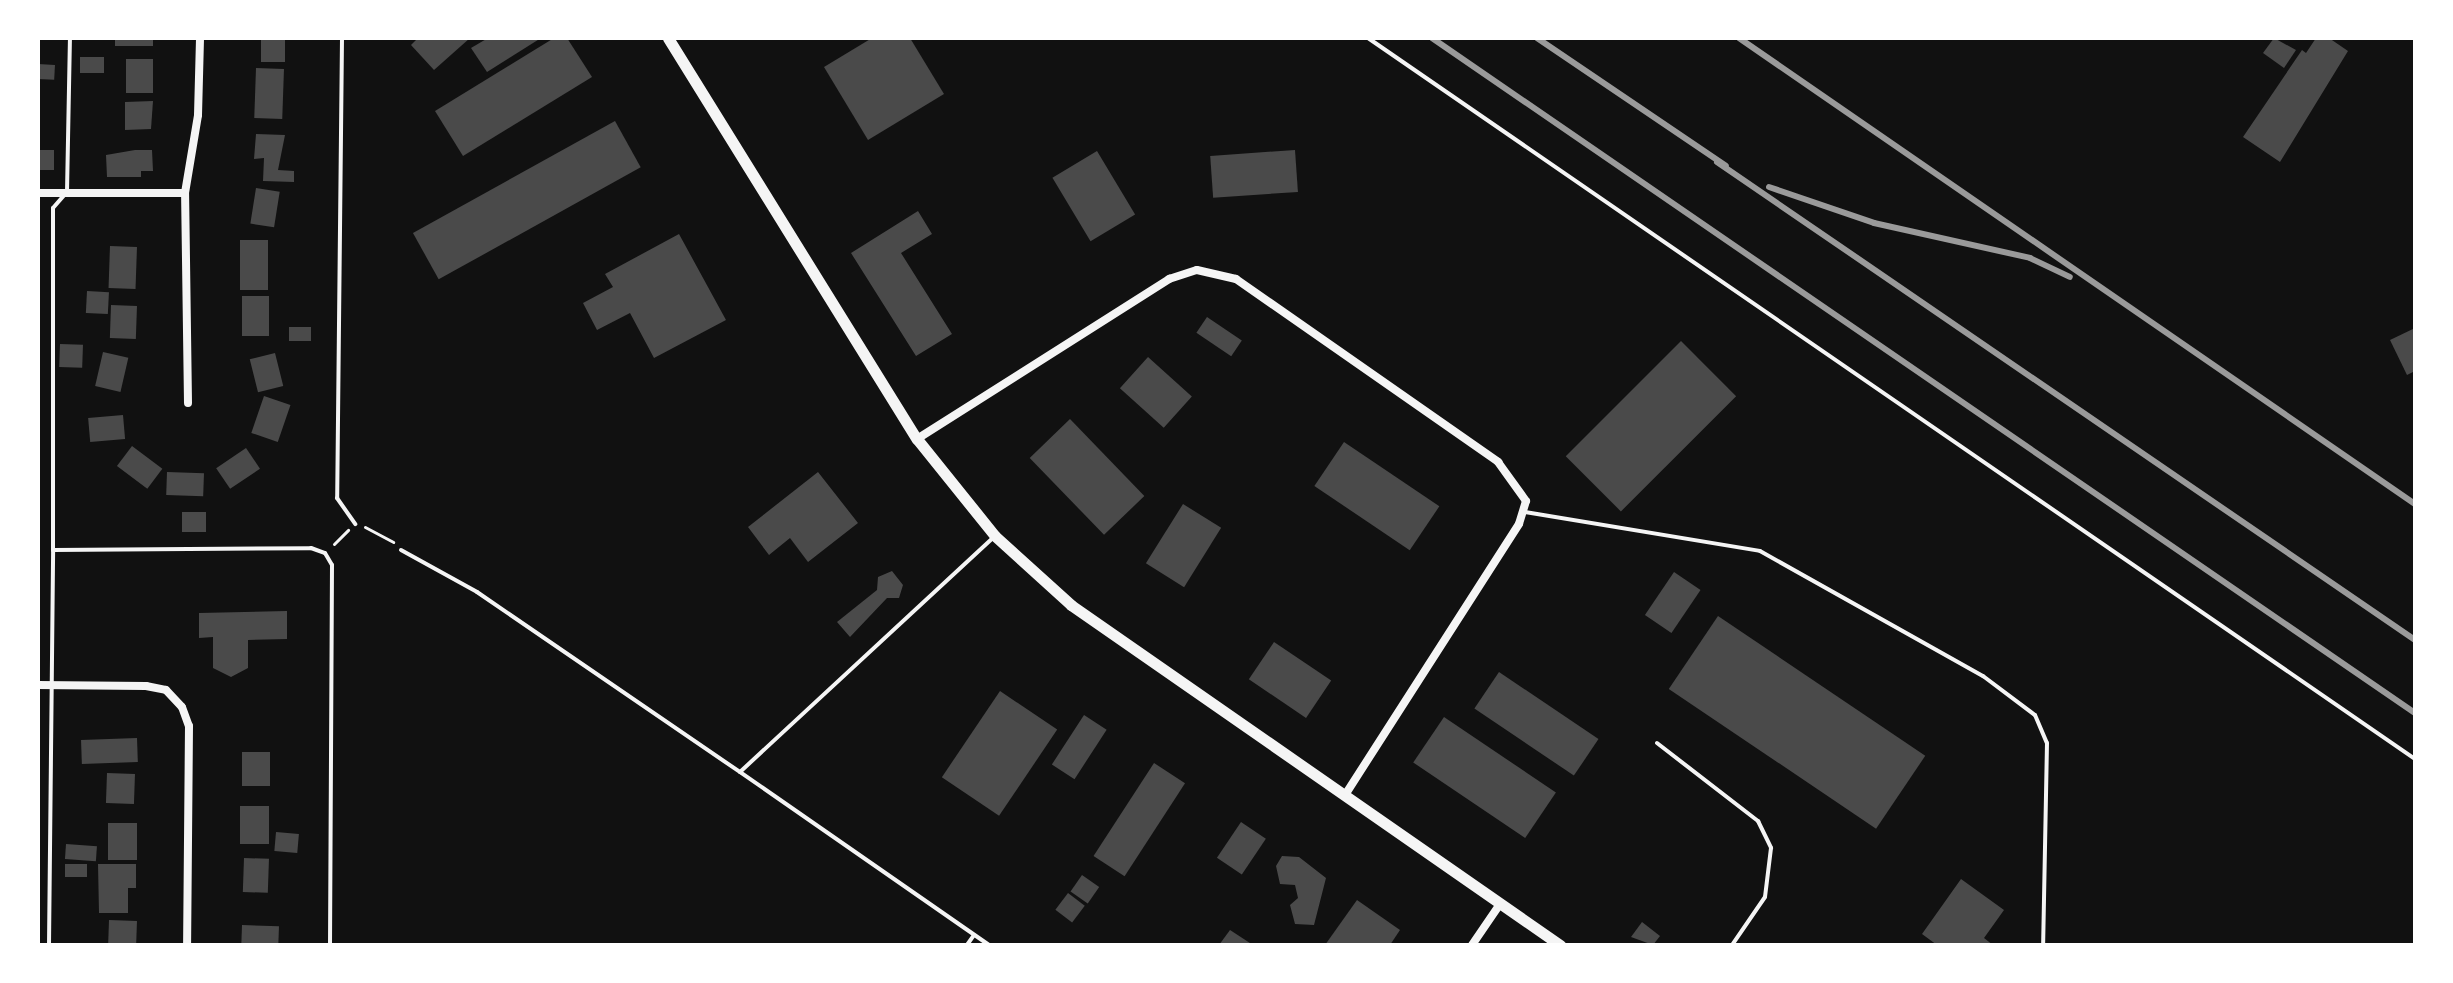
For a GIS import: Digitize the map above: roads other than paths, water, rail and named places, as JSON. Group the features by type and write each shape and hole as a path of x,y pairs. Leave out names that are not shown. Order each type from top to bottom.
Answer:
{"street":[{"path":"188,403 185,193 198,115 200,38"},
{"path":"668,38 917,439 995,536 1071,605 1560,945"},
{"path":"38,193 185,193"},
{"path":"917,439 1169,279 1197,270 1236,279 1498,462 1526,501 1523,511 1345,795"},
{"path":"38,685 146,686 166,690 182,707 189,726 187,945"},
{"path":"1472,945 1500,904"}],"lane":[{"path":"49,945 53,208 67,192 70,38"},
{"path":"342,38 337,498 355,524"},
{"path":"1368,38 2415,759"},
{"path":"1523,511 1760,551 1983,676 2035,715 2047,743 2043,945"},
{"path":"740,772 995,536"},
{"path":"53,550 311,548 325,553 332,565 330,945"},
{"path":"401,550 477,592 989,945"},
{"path":"1657,743 1758,821 1771,848 1765,897 1732,945"},
{"path":"967,945 974,935"}],"railway":[{"path":"1432,38 2415,713"},
{"path":"1537,38 1726,166"},
{"path":"1739,38 2415,504"},
{"path":"1717,162 2415,640"},
{"path":"1769,187 1874,223 2030,258 2070,277"}]}
